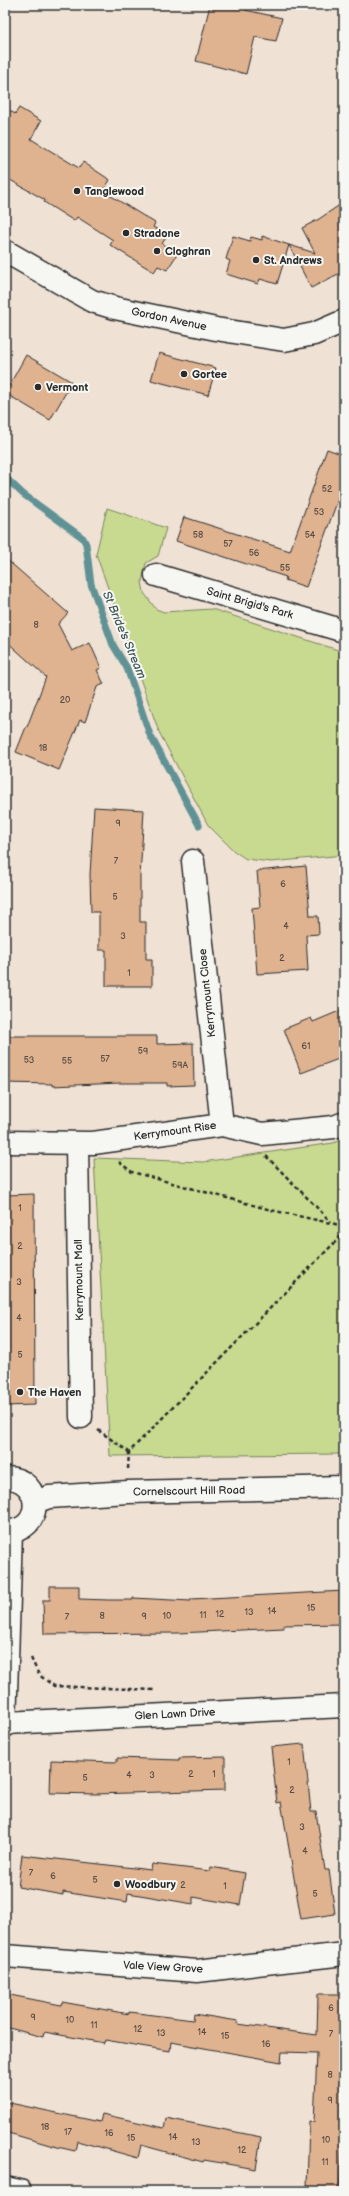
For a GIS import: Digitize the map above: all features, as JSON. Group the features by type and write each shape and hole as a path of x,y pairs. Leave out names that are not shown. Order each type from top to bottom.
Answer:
{"street":[{"name":"Gordon Avenue","path":"5,251 92,300 115,308 216,329 284,340 314,334 344,321"},
{"name":"Saint Brigid's Park","path":"156,575 344,631"},
{"name":"Kerrymount Close","path":"193,861 222,1125"},
{"name":"Kerrymount Rise","path":"5,1142 85,1144 222,1125 262,1134 334,1128 344,1123"},
{"name":"Kerrymount Mall","path":"81,1417 85,1144"},
{"path":"5,1478 22,1482 33,1494 35,1502 35,1511 29,1522 19,1530 8,1531 5,1724"},
{"name":"Cornelscourt Hill Road","path":"35,1502 49,1497 128,1492 344,1488"},
{"name":"Glen Lawn Drive","path":"5,1724 344,1708"},
{"name":"Vale View Grove","path":"5,1956 197,1971 344,1954"},
{"path":"5,2188 20,2191"}],"path":[{"path":"262,1134 266,1157 332,1222"},
{"path":"85,1144 132,1172 271,1210 332,1222 344,1226"},
{"path":"128,1492 129,1452 344,1232"},
{"path":"81,1417 129,1452"},
{"path":"31,1650 31,1658 39,1675 54,1686 74,1688 162,1690"}],"green space":[{"path":"107,508 166,528 158,556 146,563 142,581 144,593 156,609 164,612 212,609 344,652 344,855 271,862 246,859 234,851 208,825 159,732 96,554"},
{"path":"344,1139 344,1454 110,1456 94,1158 203,1162 333,1143"}],"building":[{"path":"210,5 247,5 245,10 282,18 276,41 255,37 246,74 196,61"},
{"path":"5,107 15,114 19,108 41,121 31,139 79,168 83,162 110,180 103,191 155,223 153,227 167,235 162,244 178,253 167,270 158,266 154,272 110,245 113,240 77,217 74,221 44,202 45,200 5,177"},
{"path":"344,202 344,271 311,288 289,245 315,253 302,228 319,219"},
{"name":"St. Andrews","path":"233,236 250,241 251,237 262,240 262,236 289,245 277,284 260,279 258,284 226,274 230,261 226,259"},
{"name":"Gortee","path":"159,353 216,368 208,395 151,380"},
{"name":"Vermont","path":"26,355 72,382 50,420 5,393"},
{"path":"327,449 344,455 344,483 306,587 285,580 286,577 176,541 184,517 290,551"},
{"path":"5,558 68,613 58,624 72,651 90,643 101,668 97,670 104,684 97,687 85,722 80,720 59,770 16,752 46,677 5,640"},
{"path":"94,807 144,810 140,877 140,922 146,922 146,959 152,959 152,986 106,986 106,950 99,950 99,912 91,912 90,875"},
{"path":"306,866 310,916 318,916 319,934 306,935 308,971 257,974 252,908 260,907 257,871"},
{"path":"344,1009 344,1057 301,1073 284,1029 311,1018 313,1022"},
{"path":"5,1036 157,1036 157,1044 193,1043 194,1085 167,1086 167,1083 120,1083 52,1086 52,1084 5,1083"},
{"path":"34,1194 35,1405 5,1406 5,1195"},
{"path":"50,1586 79,1586 79,1599 108,1600 133,1600 133,1598 191,1601 191,1599 344,1591 344,1624 284,1625 284,1628 178,1633 44,1634 43,1600 50,1600"},
{"path":"304,1744 311,1812 316,1812 325,1870 329,1870 335,1914 301,1919 281,1802 277,1803 271,1747"},
{"path":"225,1757 225,1790 96,1794 50,1793 51,1760 117,1762 117,1758 179,1760 179,1758"},
{"path":"22,1855 151,1870 152,1864 210,1871 211,1867 245,1873 240,1905 193,1897 193,1904 128,1893 127,1902 63,1892 63,1895 18,1887"},
{"path":"5,1994 61,2005 62,2002 129,2014 129,2012 193,2020 194,2014 238,2021 238,2024 317,2035 318,1994 344,1994 344,2126 339,2190 307,2188 309,2121 314,2122 317,2053 282,2052 281,2062 171,2042 170,2051 105,2040 104,2043 44,2032 43,2037 5,2027"},
{"path":"5,2102 100,2122 102,2114 164,2128 166,2118 261,2137 256,2169 204,2160 203,2162 141,2145 138,2158 77,2141 75,2151 53,2146 5,2132"}],"waterway":[{"name":"St Bride's Stream","path":"5,477 23,494 83,538 86,544 91,584 113,645 127,668 150,735 199,825"}],"place":[{"name":"Tanglewood","path":"77,191"},
{"name":"Stradone","path":"126,233"},
{"name":"Cloghran","path":"157,251"},
{"name":"St. Andrews","path":"256,260"},
{"name":"Gortee","path":"184,374"},
{"name":"Vermont","path":"38,387"},
{"name":"The Haven","path":"20,1392"},
{"name":"Woodbury","path":"117,1884"}]}
